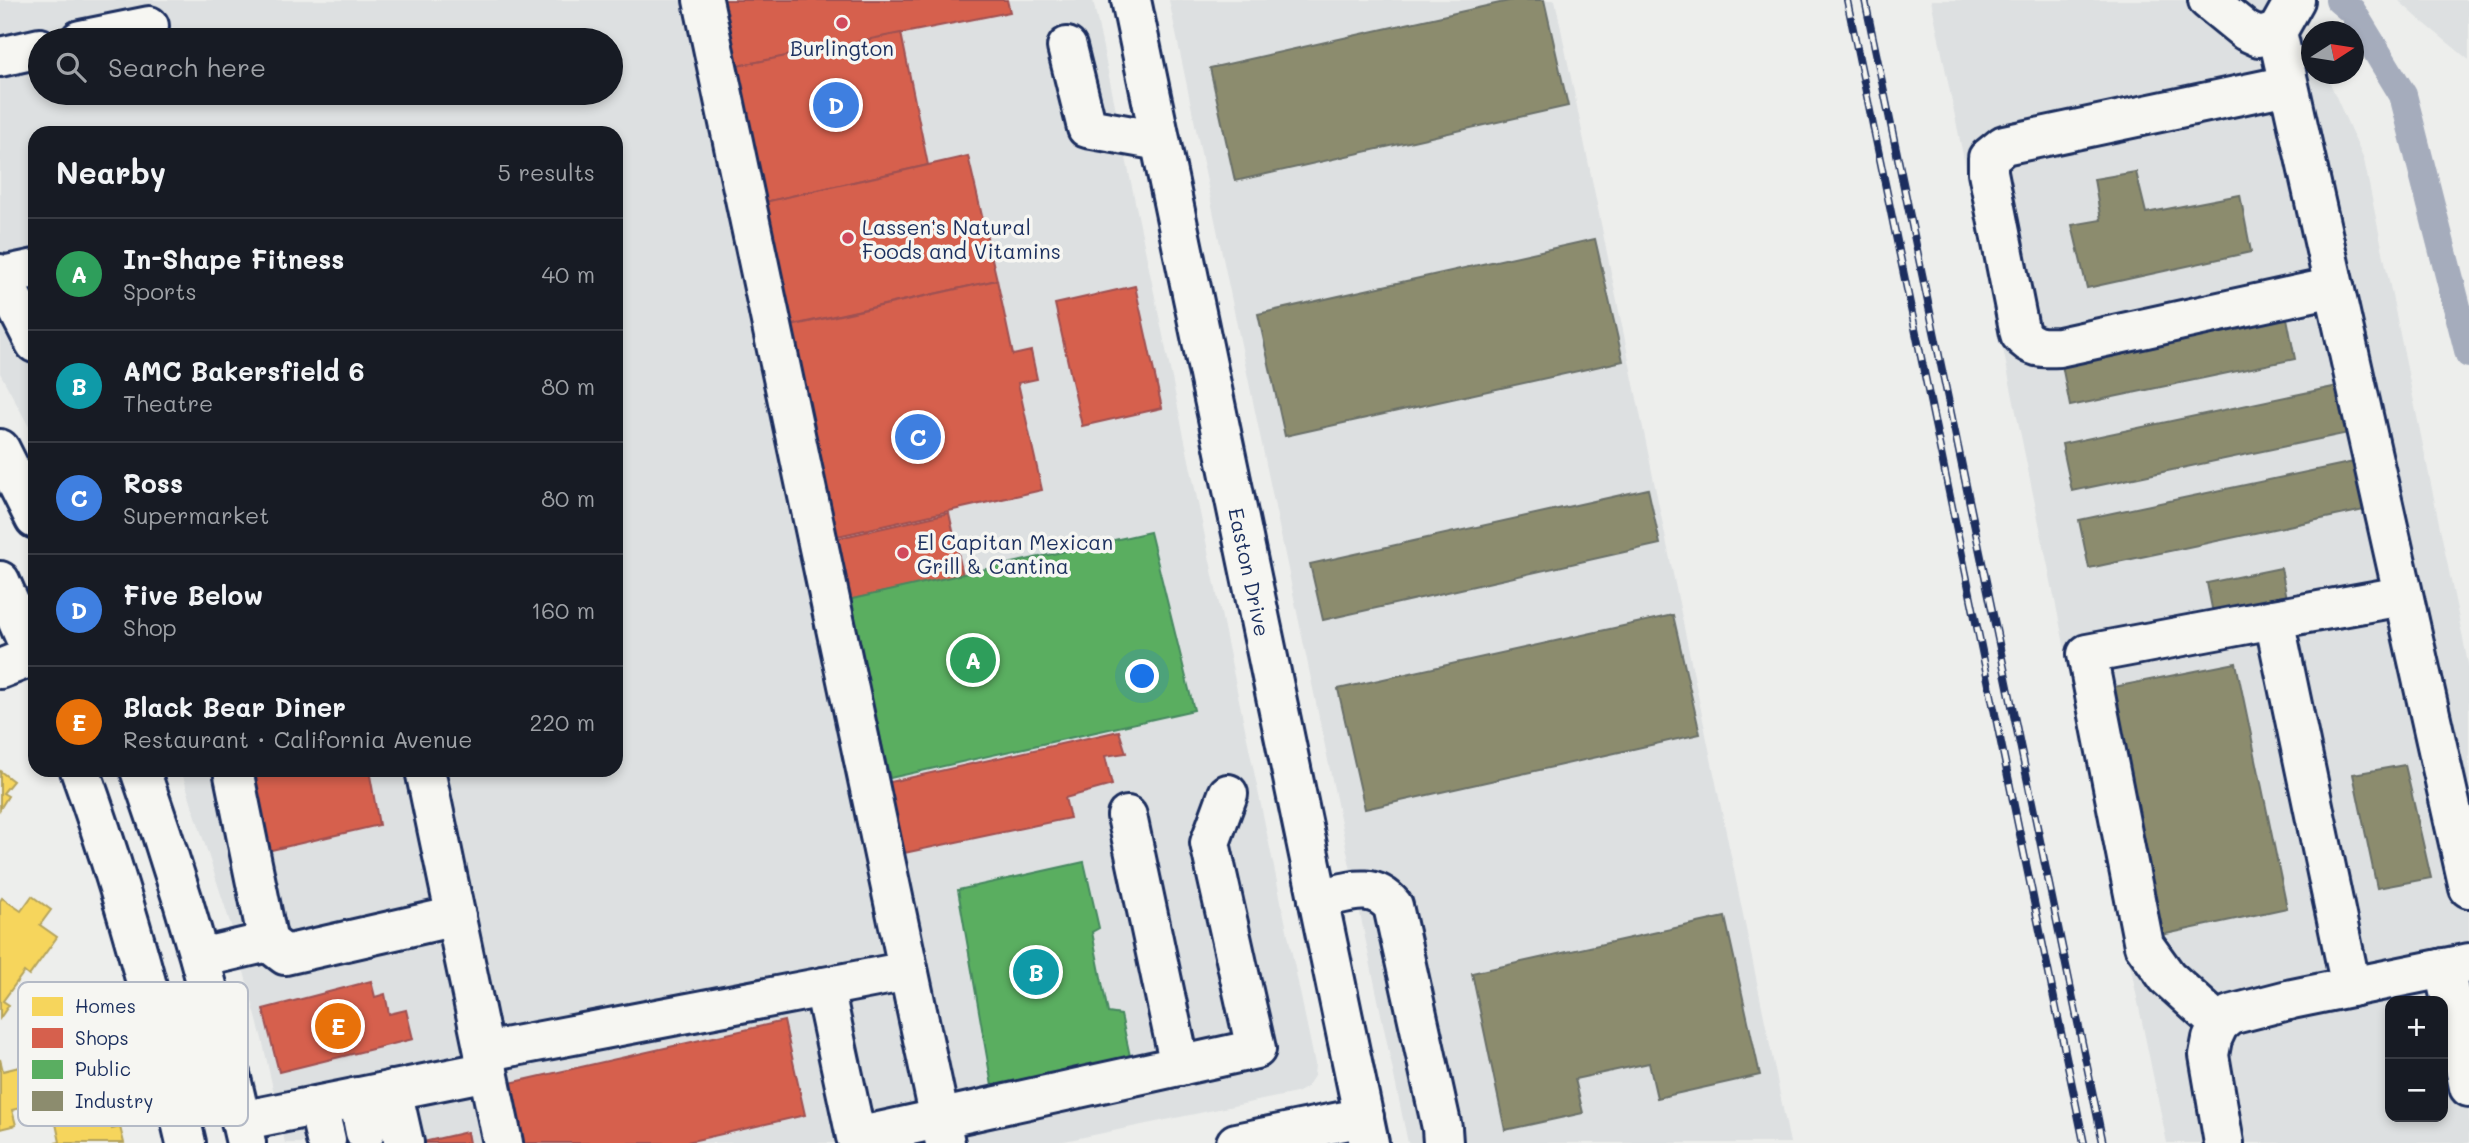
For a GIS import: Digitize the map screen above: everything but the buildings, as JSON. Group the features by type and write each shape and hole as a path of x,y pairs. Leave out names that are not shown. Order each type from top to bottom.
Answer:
{"street":[{"path":"703,0 942,1131"},
{"name":"Easton Drive","path":"1131,0 1367,1130"},
{"path":"2208,0 2246,31 2259,37 2288,13"},
{"path":"2288,13 2288,85 2469,888"},
{"path":"139,28 149,26"},
{"path":"1067,47 1087,128 1160,141"},
{"path":"0,57 28,51"},
{"path":"2288,85 2004,145 1994,151 1988,158 1988,172 2020,334 2028,343 2042,348 2059,347 2334,287"},
{"path":"12,273 28,322"},
{"path":"0,449 28,505"},
{"path":"1,584 28,608"},
{"path":"1,584 23,662"},
{"path":"2220,1024 2166,977 2144,945 2087,654 2402,596"},
{"path":"2274,619 2351,987"},
{"path":"82,777 114,867 146,982"},
{"path":"142,777 187,909 206,982"},
{"path":"234,777 268,942 285,955 456,916"},
{"path":"426,777 503,1143"},
{"path":"824,987 844,1140 942,1131 1180,1066 1256,1049 1210,843 1228,794"},
{"path":"1127,816 1180,1066"},
{"path":"1318,899 1363,889 1383,894 1393,906 1442,1128 1443,1143"},
{"path":"200,958 268,942"},
{"path":"2224,1143 2208,1055 2220,1024 2230,1014 2457,965 2469,1087"},
{"path":"244,1132 322,1123 486,1061 908,971"},
{"path":"372,1106 404,1143"},
{"path":"182,1126 186,1143"},
{"path":"1236,1143 1367,1130"}],"shaded area":[{"path":"0,0 1093,0 1315,1064 1314,1076 1307,1087 1296,1093 1055,1143 285,1143 248,982 183,777 623,777 623,126 28,126 28,425 0,373"},
{"path":"1169,0 1555,0 1790,1143 1408,1143"},
{"path":"1931,0 2271,0 2301,36 2301,84 2330,84 2364,160 2469,668 2469,1143 2167,1143"},
{"path":"2398,0 2469,0 2469,60 2418,18"}],"waterway":[{"path":"2339,0 2352,11 2403,95 2469,354"}],"railway":[{"path":"1847,0 2084,1143"},
{"path":"1865,0 2103,1143"}],"place":[{"name":"Burlington","path":"842,23"},
{"name":"Five Below","path":"836,105"},
{"name":"Lassen's Natural Foods and Vitamins","path":"848,238"},
{"name":"Ross","path":"918,437"},
{"name":"El Capitan Mexican Grill & Cantina","path":"903,553"},
{"name":"In-Shape Fitness","path":"973,660"},
{"name":"AMC Bakersfield 6","path":"1036,972"},
{"name":"Black Bear Diner","path":"338,1026"}]}
